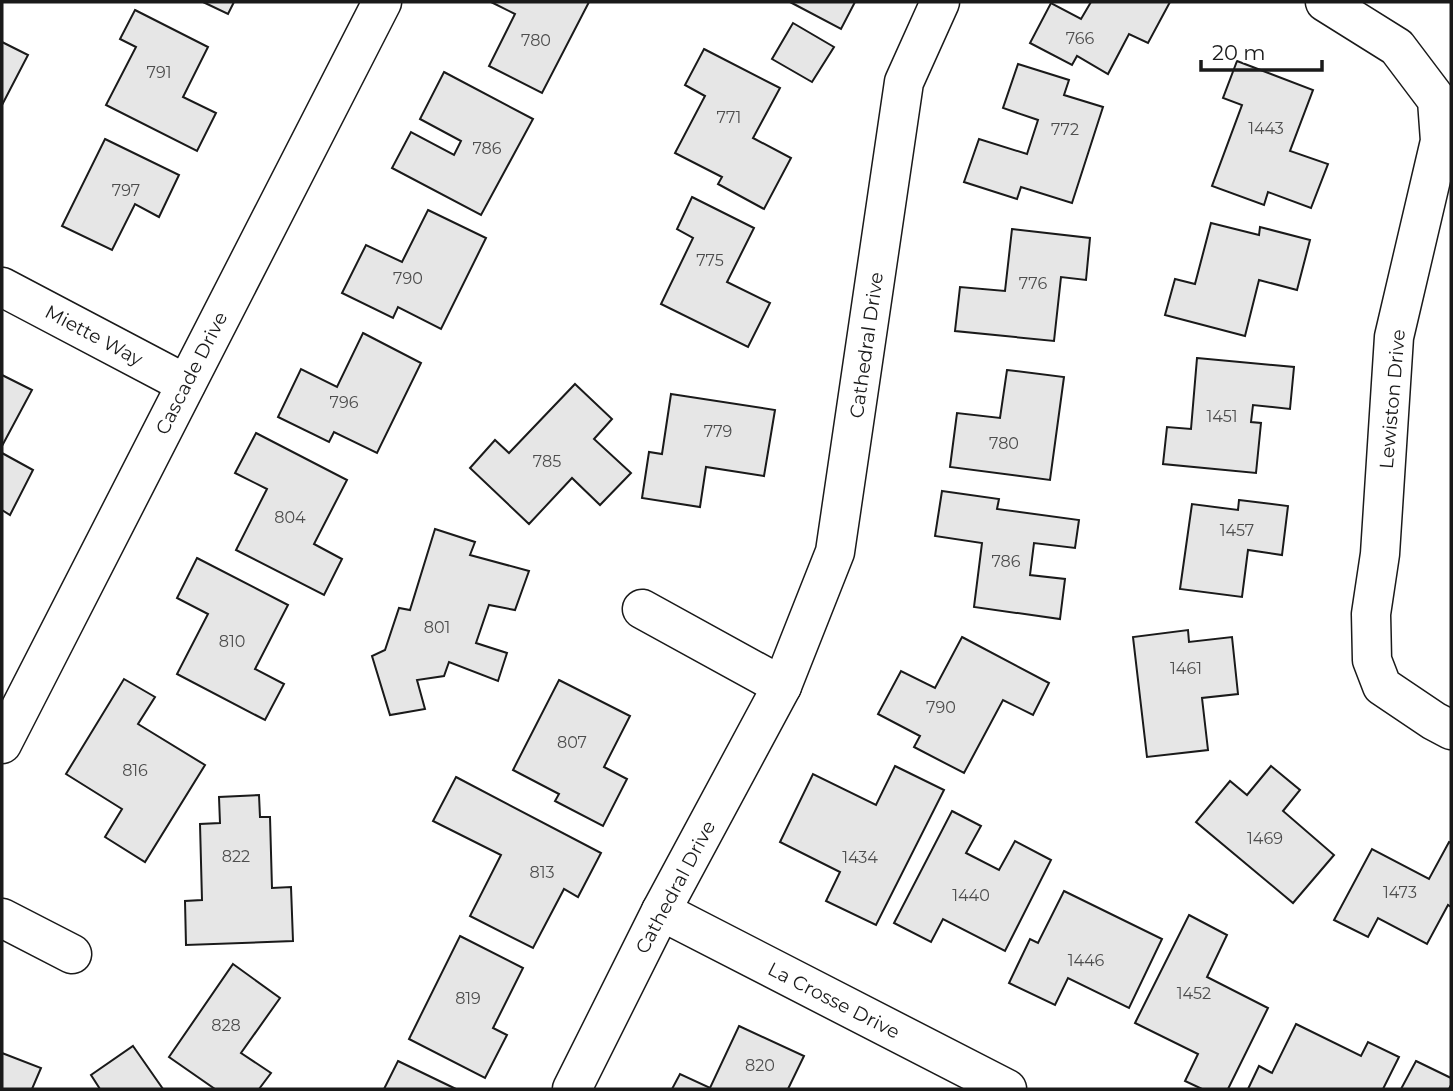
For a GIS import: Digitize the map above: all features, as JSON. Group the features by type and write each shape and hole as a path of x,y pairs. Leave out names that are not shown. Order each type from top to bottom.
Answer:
{"street":[{"name":"Cascade Drive","path":"2,744 382,2"},
{"name":"Cathedral Drive","path":"572,1089 662,911 782,686 835,552 904,82 940,2"},
{"name":"Lewiston Drive","path":"1325,2 1396,47 1437,100 1446,142 1394,337 1380,554 1371,614 1371,637 1372,660 1382,686 1451,730"},
{"name":"Miette Way","path":"2,287 186,384"},
{"path":"642,609 782,686"},
{"name":"La Crosse Drive","path":"662,911 1007,1089"},
{"path":"2,918 72,954"}],"building":[{"path":"203,2 234,2 228,14"},
{"path":"491,2 589,2 542,93 489,66 515,14"},
{"path":"790,2 855,2 841,29"},
{"path":"1091,2 1170,2 1148,43 1129,34 1108,74 1077,56 1072,65 1030,43 1051,3 1081,19"},
{"path":"135,10 208,47 183,97 216,113 197,151 106,105 136,47 120,39"},
{"path":"793,23 834,47 812,82 772,59"},
{"path":"2,42 28,55 2,105"},
{"path":"704,49 780,88 753,138 791,158 764,209 718,184 722,177 675,153 705,96 685,85"},
{"path":"1237,61 1313,90 1290,151 1328,164 1311,208 1268,192 1264,205 1212,186 1242,105 1223,98"},
{"path":"1018,64 1069,80 1064,95 1103,107 1072,203 1021,187 1017,199 964,182 979,139 1027,154 1038,120 1003,108"},
{"path":"444,72 533,119 481,215 392,168 411,132 454,155 461,141 420,119"},
{"path":"105,139 179,175 159,217 135,204 112,250 62,226"},
{"path":"692,197 754,228 727,282 770,303 748,347 661,304 693,238 677,229"},
{"path":"428,210 486,238 441,329 398,307 393,318 342,293 366,245 402,262"},
{"path":"1211,223 1259,235 1260,227 1310,240 1297,290 1259,280 1245,336 1165,315 1175,279 1195,284"},
{"path":"1012,229 1090,238 1086,280 1061,277 1054,341 955,331 960,287 1005,291"},
{"path":"363,333 421,363 377,453 334,432 329,442 278,417 301,369 337,387"},
{"path":"1197,358 1294,367 1290,409 1253,405 1251,422 1261,423 1256,473 1163,464 1167,427 1191,429"},
{"path":"1007,370 1064,377 1050,480 950,467 957,413 1000,418"},
{"path":"2,375 32,390 2,446"},
{"path":"575,384 612,419 594,439 631,473 600,505 572,478 529,524 470,468 495,440 509,453"},
{"path":"671,394 775,410 764,476 706,467 700,507 642,498 649,452 662,454"},
{"path":"256,433 347,480 314,544 342,559 324,595 236,550 267,489 235,473"},
{"path":"2,453 33,470 10,515 2,510"},
{"path":"942,491 999,499 997,509 1079,520 1075,548 1034,543 1030,575 1065,579 1060,619 974,607 982,543 935,536"},
{"path":"1239,500 1288,506 1282,555 1248,550 1242,597 1180,589 1192,504 1238,510"},
{"path":"435,529 475,542 470,555 529,571 515,610 489,605 476,643 507,653 498,681 449,662 444,676 417,680 425,709 390,715 372,656 385,650 399,608 410,610"},
{"path":"197,558 288,605 255,669 284,684 265,720 177,674 208,614 177,598"},
{"path":"1188,630 1189,642 1232,637 1238,694 1202,698 1208,750 1147,757 1133,637"},
{"path":"962,637 1049,683 1033,715 1003,700 964,773 914,747 920,736 878,714 901,671 935,688"},
{"path":"124,679 155,697 138,724 205,765 145,862 105,837 122,809 66,774"},
{"path":"559,680 630,716 604,767 627,779 603,826 555,801 559,794 513,770"},
{"path":"895,766 944,790 876,925 826,901 840,872 780,842 813,774 876,805"},
{"path":"1271,766 1300,790 1283,811 1334,855 1293,903 1196,822 1230,781 1247,795"},
{"path":"456,777 601,853 578,897 564,889 533,948 470,916 501,855 433,821"},
{"path":"259,795 260,817 270,817 272,888 291,887 293,941 186,945 185,901 202,900 200,824 220,823 219,797"},
{"path":"952,811 981,826 966,853 999,870 1015,841 1051,860 1005,951 943,919 931,942 894,923"},
{"path":"1449,842 1451,907 1448,905 1427,944 1378,918 1368,937 1334,920 1372,849 1429,879"},
{"path":"1064,891 1162,939 1129,1008 1068,978 1055,1005 1009,983 1030,939 1038,943"},
{"path":"1189,915 1227,935 1207,977 1268,1008 1228,1089 1202,1089 1185,1081 1198,1054 1135,1023"},
{"path":"460,936 523,968 493,1028 507,1035 485,1078 409,1039"},
{"path":"233,964 280,998 241,1053 271,1073 259,1089 215,1089 169,1057"},
{"path":"1296,1024 1361,1056 1368,1042 1399,1057 1383,1089 1248,1089 1259,1066 1272,1073"},
{"path":"739,1026 804,1056 788,1089 672,1089 680,1074 710,1088"},
{"path":"133,1046 163,1089 100,1089 91,1075"},
{"path":"2,1053 41,1068 32,1089 2,1089"},
{"path":"398,1061 456,1089 384,1089"},
{"path":"1416,1061 1451,1078 1449,1089 1401,1089"}]}
